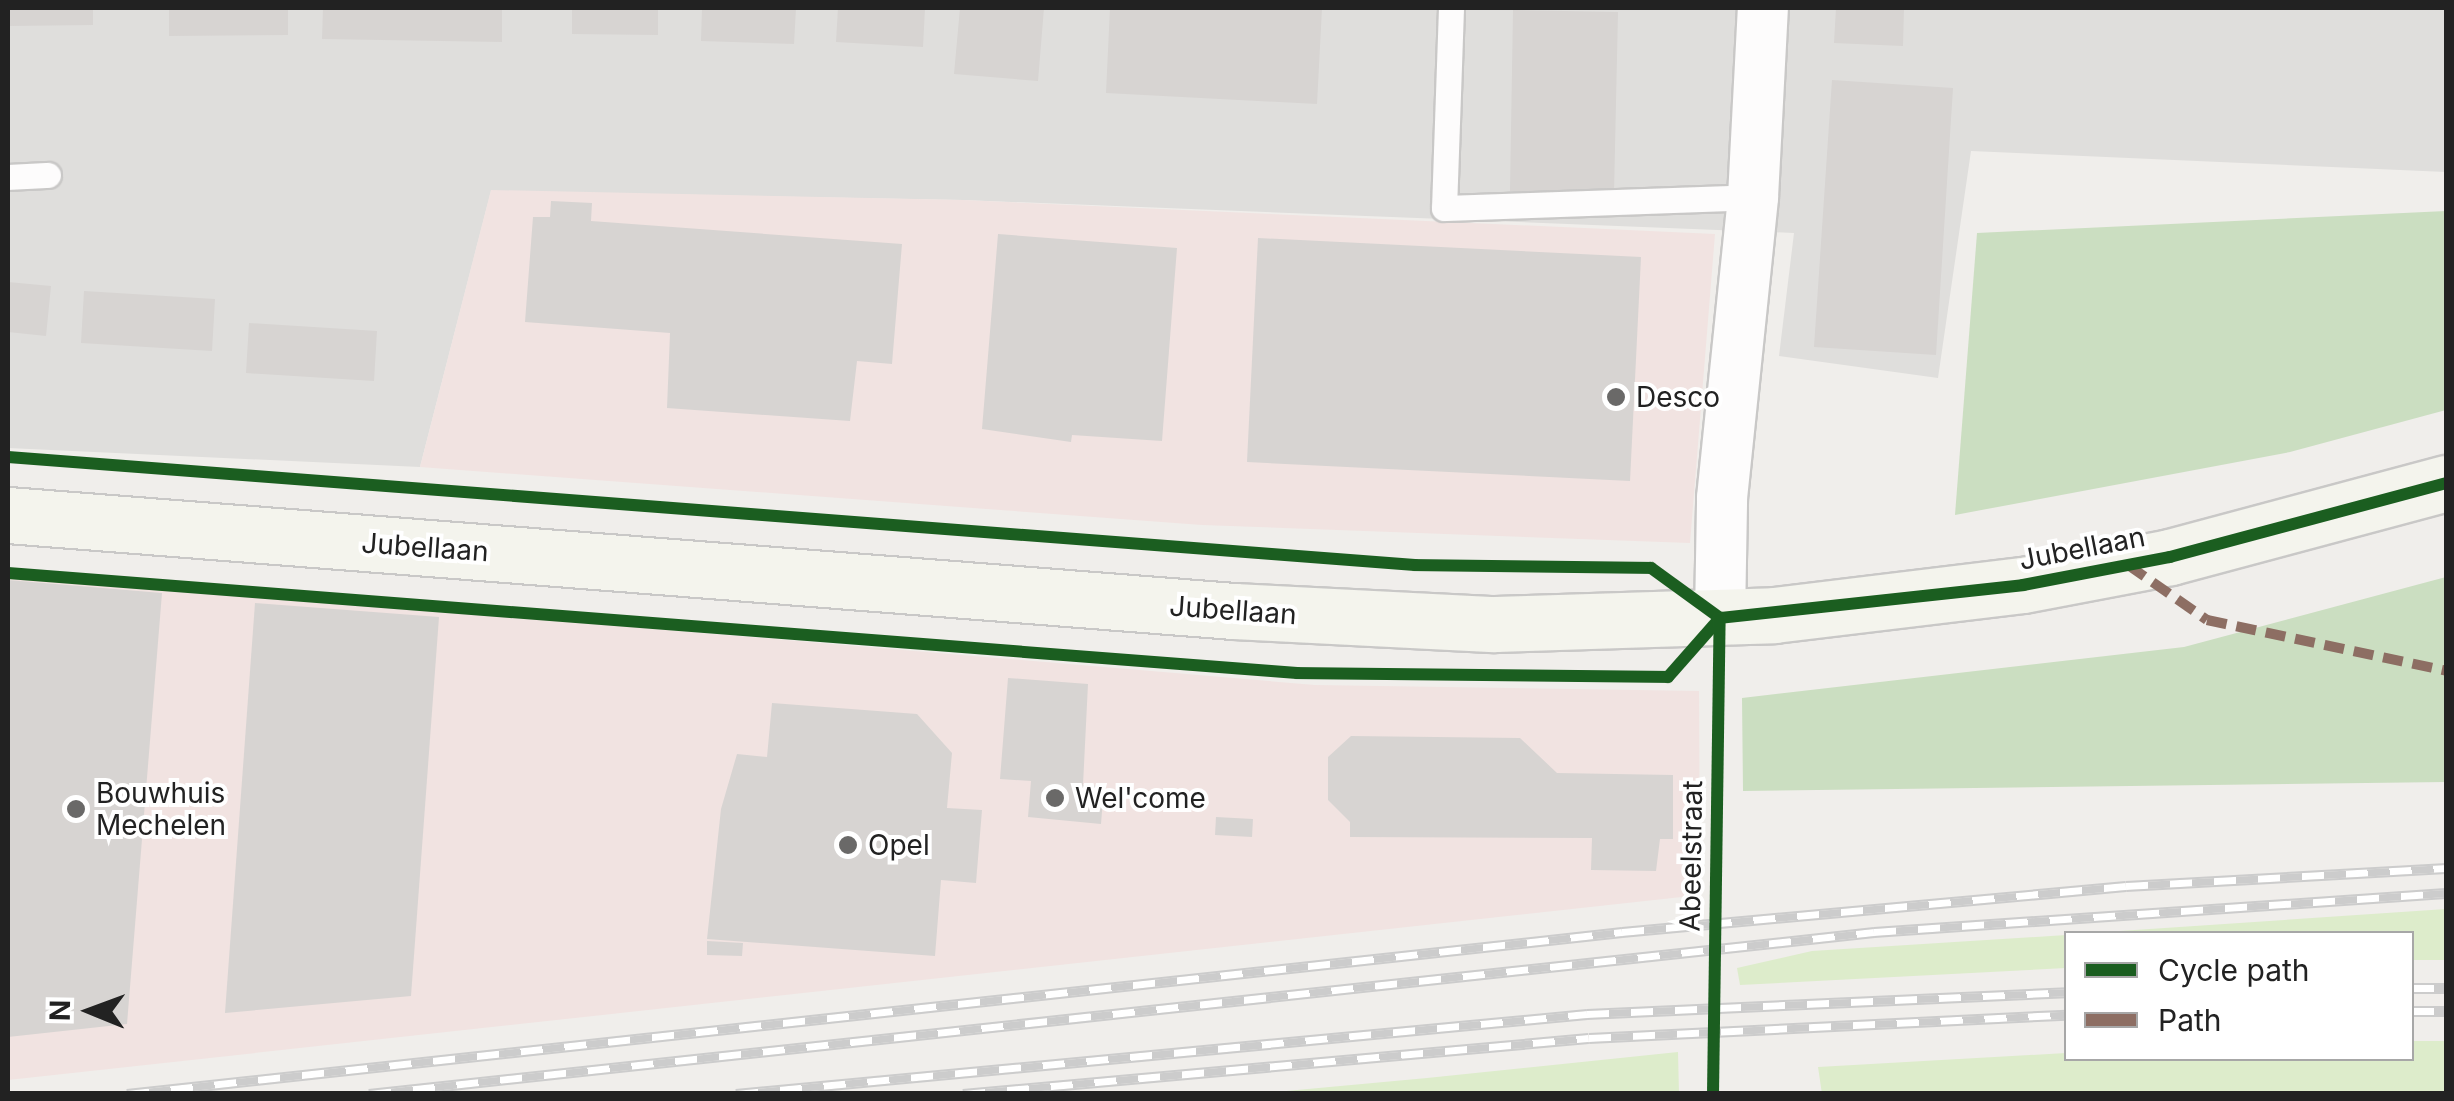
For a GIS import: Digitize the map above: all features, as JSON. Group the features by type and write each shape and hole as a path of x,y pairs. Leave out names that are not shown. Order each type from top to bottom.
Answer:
{"main road":[{"name":"Jubellaan","path":"8,515 1367,620 1720,618 2023,586 2170,557 2446,483"}],"street":[{"path":"1720,618 1725,450 1753,197 1763,8"}],"lane":[{"path":"1451,8 1444,208 1753,197"},
{"path":"8,176 48,175"}],"shaded area":[{"path":"8,8 2446,8 2446,172 1971,151 1938,378 1779,356 1794,233 963,200 491,191 420,467 8,448"},
{"path":"491,190 963,200 1715,234 1690,543 1202,525 420,467"},
{"path":"8,574 1315,685 1699,691 1700,895 8,1080"}],"green space":[{"path":"2446,211 2446,410 2290,452 1955,515 1977,233"},
{"path":"2446,577 2446,782 1743,791 1742,698 2184,647"},
{"path":"2446,909 2446,960 2414,960 2414,931 2120,931"},
{"path":"2064,935 2064,968 1740,985 1737,968 1812,951"},
{"path":"2414,1041 2446,1041 2446,1093 1822,1094 1818,1067 2064,1053 2064,1061 2414,1061"},
{"path":"1678,1052 1679,1093 1264,1093 1427,1078"}],"building":[{"path":"8,8 93,8 93,25 8,26"},
{"path":"169,8 288,8 288,35 169,36"},
{"path":"323,8 502,8 502,42 322,39"},
{"path":"572,8 658,8 658,35 572,34"},
{"path":"702,8 796,8 794,44 701,41"},
{"path":"838,8 925,8 923,47 836,42"},
{"path":"960,8 1044,8 1038,81 954,74"},
{"path":"1110,8 1322,8 1317,104 1106,93"},
{"path":"1836,8 1904,8 1903,46 1834,43"},
{"path":"1513,10 1618,12 1614,193 1510,191"},
{"path":"1832,80 1953,88 1936,355 1814,347"},
{"path":"551,201 592,203 591,221 902,244 892,364 857,361 850,421 667,408 670,333 525,322 533,217 550,217"},
{"path":"998,234 1177,248 1162,441 1072,435 1071,442 982,429"},
{"path":"1258,238 1641,257 1630,481 1247,462"},
{"path":"8,282 51,286 46,336 8,332"},
{"path":"84,291 215,299 212,351 81,343"},
{"path":"249,323 377,331 374,381 246,373"},
{"name":"Bouwhuis Mechelen","path":"8,580 162,593 127,1024 8,1037"},
{"path":"255,603 439,617 411,996 225,1013"},
{"path":"1008,678 1088,684 1083,785 1104,786 1101,824 1028,817 1031,781 1000,779"},
{"name":"Opel","path":"772,703 917,714 952,753 947,808 982,810 976,883 941,880 935,956 707,939 721,809 737,754 767,757"},
{"path":"1351,736 1520,738 1557,773 1673,775 1673,839 1660,839 1656,871 1591,870 1592,838 1350,837 1350,822 1328,800 1328,757"},
{"path":"1216,817 1253,819 1252,837 1215,835"},
{"path":"707,941 743,943 742,956 707,955"}],"railway":[{"path":"127,1094 1622,932 2126,886 2446,868"},
{"path":"369,1094 1874,932 2446,893"},
{"path":"2414,988 2446,988"},
{"path":"736,1094 1587,1014 2064,992"},
{"path":"2414,1011 2446,1011"},
{"path":"963,1094 1589,1038 2064,1015"}],"marked path":[{"path":"2128,565 2207,620 2446,671"}],"cycle path":[{"path":"8,457 1415,565 1651,568 1720,618"},
{"path":"1720,618 2023,585 2170,557 2446,483"},
{"path":"8,573 1297,673 1668,677 1720,618"},
{"name":"Abeelstraat","path":"1713,1094 1720,618"}],"place":[{"name":"Desco","path":"1616,397"},
{"name":"Wel'come","path":"1055,798"},
{"name":"Bouwhuis Mechelen","path":"76,809"},
{"name":"Opel","path":"848,845"}]}
